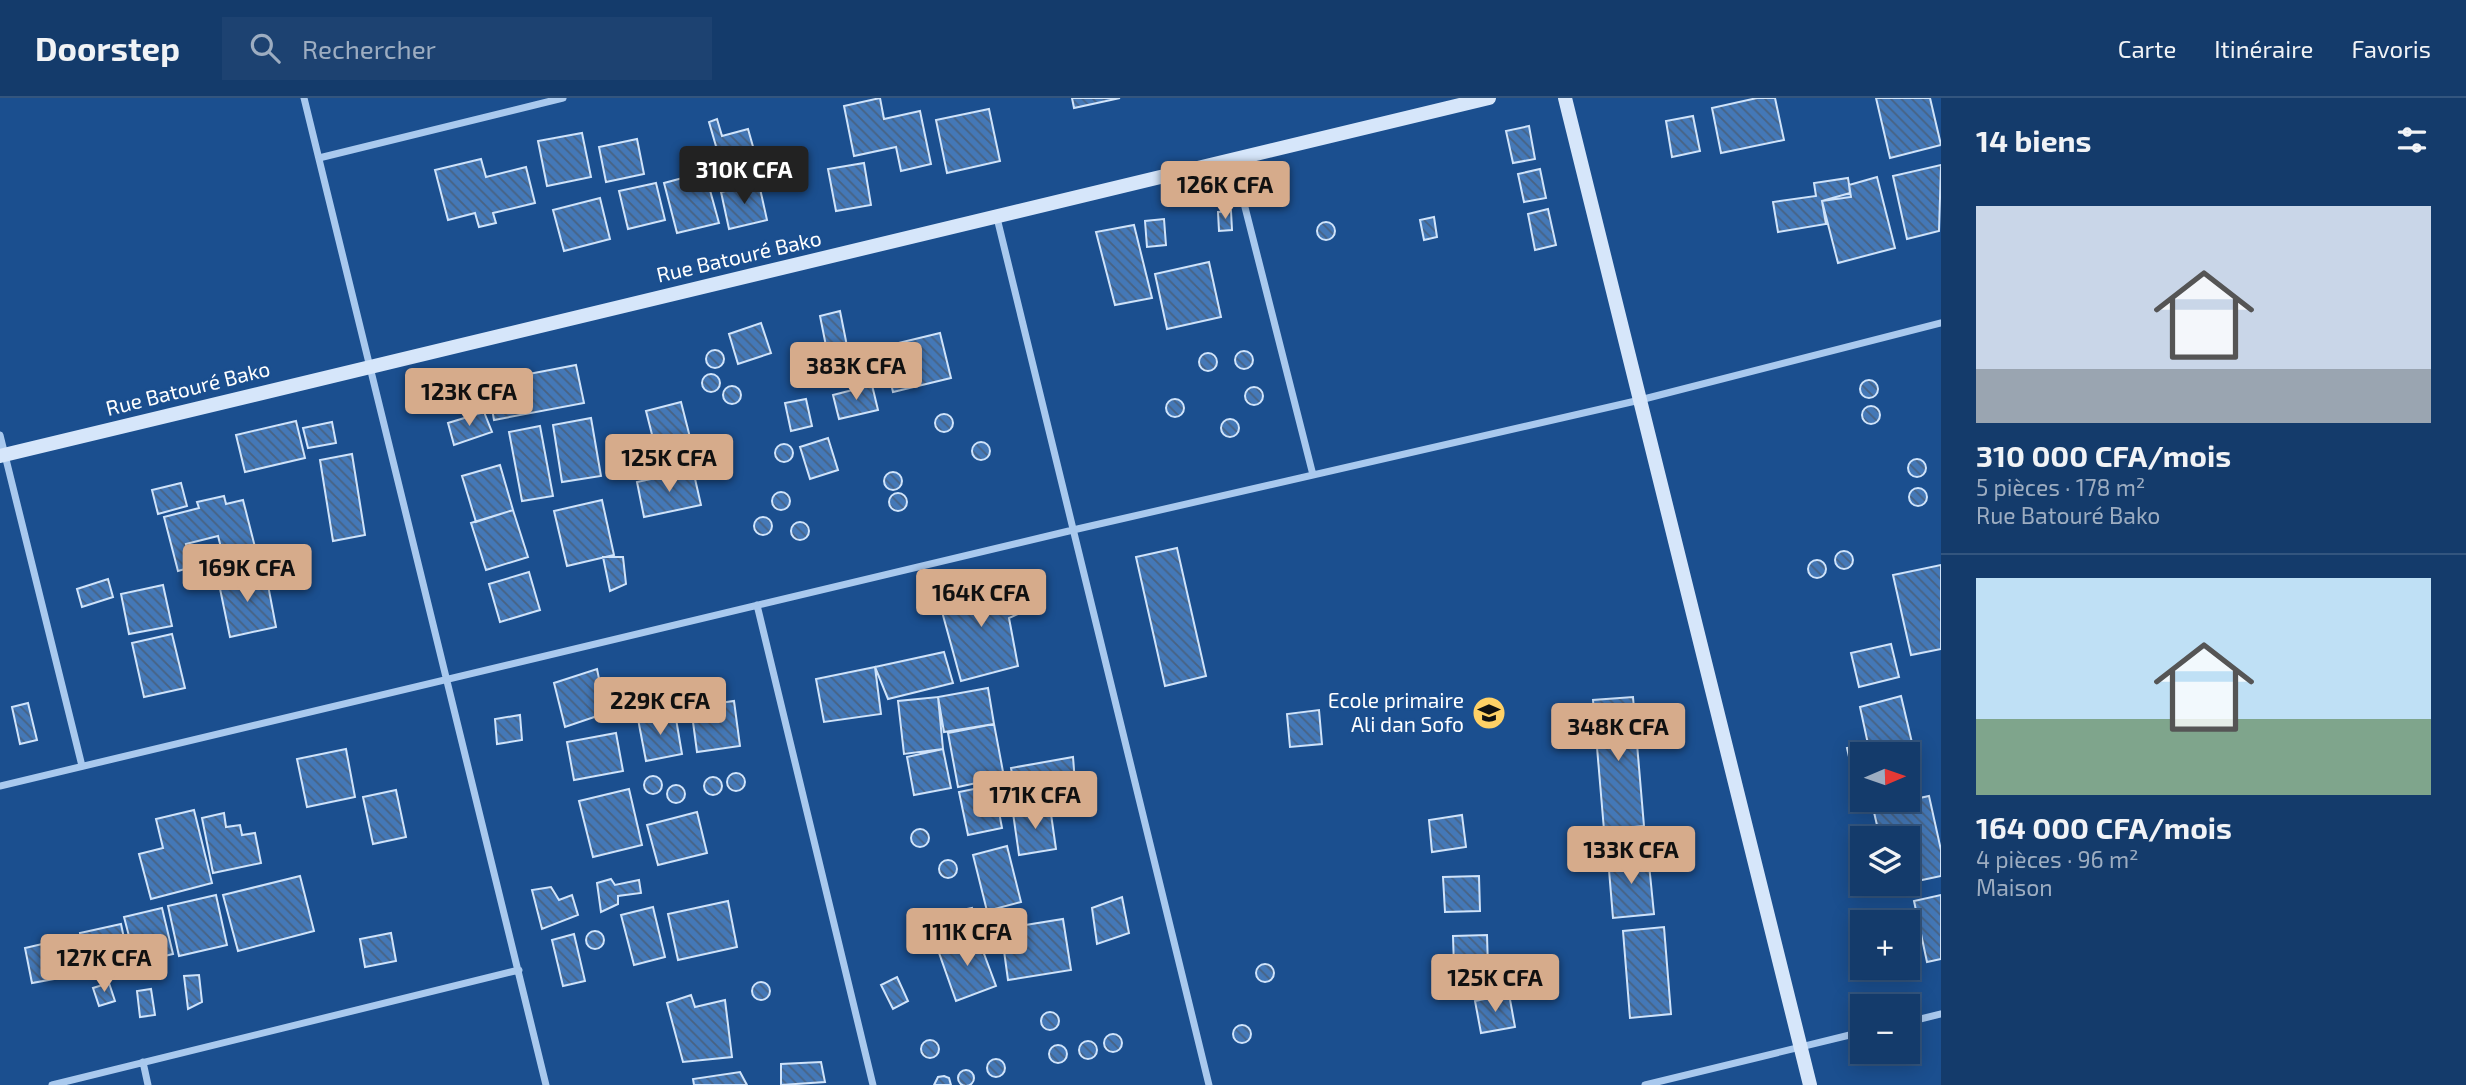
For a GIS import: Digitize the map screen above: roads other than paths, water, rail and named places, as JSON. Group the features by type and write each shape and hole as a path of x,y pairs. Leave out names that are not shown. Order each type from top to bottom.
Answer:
{"main road":[{"name":"Rue Batouré Bako","path":"2,456 1489,98"},
{"path":"1565,98 1810,1085"}],"street":[{"path":"304,98 546,1085"},
{"path":"319,158 563,98"},
{"path":"1233,160 1313,475"},
{"path":"997,218 1209,1085"},
{"path":"0,786 1073,530 1640,400 1941,323"},
{"path":"0,435 2,456 82,766"},
{"path":"758,605 873,1085"},
{"path":"52,1085 519,970"},
{"path":"1920,1019 1941,1014"},
{"path":"1645,1085 1850,1035"},
{"path":"143,1062 148,1085"}],"place":[{"name":"Ecole primaire Ali dan Sofo","path":"1489,713"}]}
